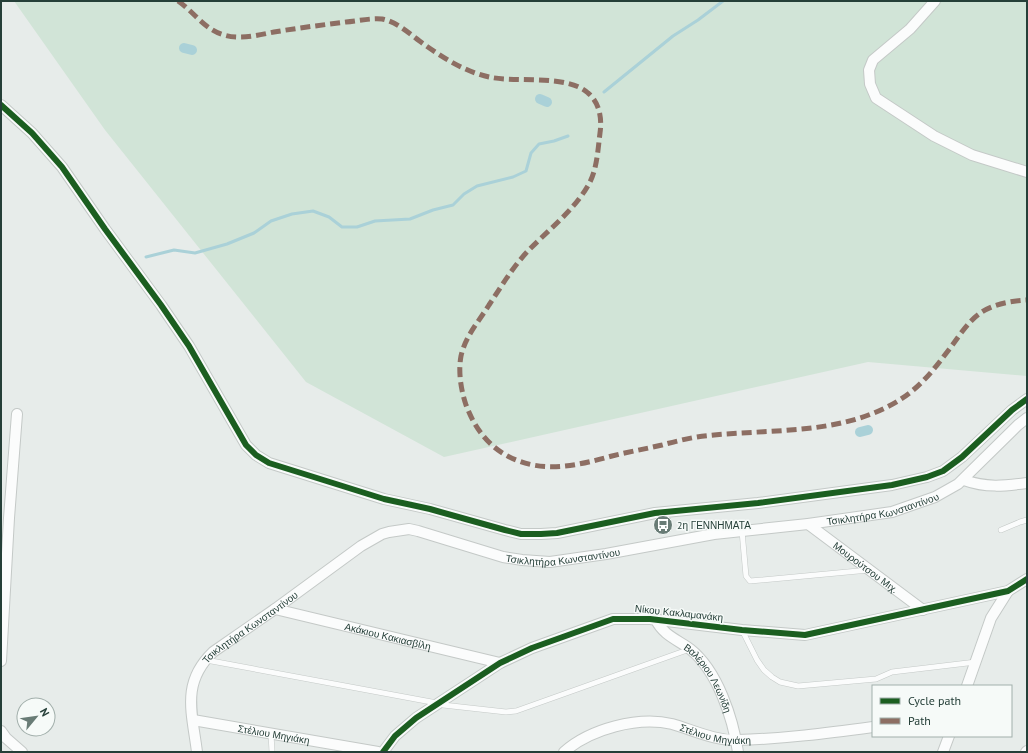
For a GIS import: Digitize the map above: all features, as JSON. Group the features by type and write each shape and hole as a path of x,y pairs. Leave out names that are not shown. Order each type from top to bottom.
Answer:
{"street":[{"path":"935,1 910,29 873,60 869,70 870,84 876,98 941,139 972,154 1027,172"},
{"path":"1,105 32,133 62,167 189,346 246,445 256,455 269,463 384,499 430,509 522,534 541,534 557,533 655,514 758,503 892,485 928,478 943,471 962,458 1012,410 1027,399"},
{"path":"1,660 9,518 17,414"},
{"name":"Τσικλητήρα Κωνσταντίνου","path":"197,752 190,695 197,672 205,660 216,649 275,609 361,546 382,534 398,530 418,531 503,557 550,562 606,554 714,534 808,524 892,512 939,496 964,480 1018,425 1027,418"},
{"path":"964,480 976,485 988,486 1027,483"},
{"name":"Μουρούτσου Μιχ.","path":"808,524 923,610"},
{"path":"967,685 991,618 1008,591 1027,579"},
{"name":"Νίκου Κακλαμανάκη","path":"383,752 403,728 437,703 500,663 532,648 613,619 622,618 656,620 742,630 805,635 1008,591"},
{"name":"Ακάκιου Κακιασβίλη","path":"275,609 500,663"},
{"name":"Βαλέριου Λεωνίδη","path":"656,620 660,627 670,637 690,649 705,665 715,682 730,717 738,752"},
{"name":"Στέλιου Μηγιάκη","path":"193,720 378,752"},
{"name":"Στέλιου Μηγιάκη","path":"564,752 578,742 605,730 638,721 662,722 723,739 736,740 810,735 872,727"},
{"path":"1,731 6,738 22,752"},
{"path":"943,752 949,737"}],"lane":[{"path":"1001,530 1027,520"},
{"path":"742,531 746,576 750,581 870,570"},
{"path":"742,630 757,660 764,670 780,682 794,686 809,686 876,679 892,672 976,662"},
{"path":"205,660 443,705 516,712 690,649"},
{"path":"271,734 272,752"}],"green space":[{"path":"14,1 1027,1 1027,376 868,362 444,457 306,382 105,130"}],"waterway":[{"path":"604,92 673,36 698,20 723,1"},
{"path":"184,48 192,50"},
{"path":"540,99 547,102"},
{"path":"146,257 174,250 195,253 227,244 254,233 271,221 292,214 313,211 329,217 342,227 357,227 375,221 410,219 433,210 453,205 464,194 477,186 513,177 526,171 531,153 539,144 568,136"},
{"path":"860,432 868,430"}],"marked path":[{"path":"178,1 205,25 217,33 236,37 364,20 382,19 394,23 440,55 480,75 500,79 541,80 568,83 579,87 592,97 598,106 601,128 596,165 590,182 577,201 527,252 512,271 473,329 461,356 460,381 466,405 477,427 491,444 500,451 521,462 553,467 573,465 697,437 819,427 843,423 866,416 899,400 924,380 967,325 979,314 1002,304 1027,300"}],"cycle path":[{"path":"1,105 32,133 62,167 189,346 246,445 256,455 269,463 384,499 430,509 521,534 541,534 557,533 655,513 758,503 892,485 927,477 943,471 962,457 1012,410 1027,399"},
{"path":"383,752 395,736 416,718 500,663 532,648 613,619 650,619 742,630 805,635 1008,591 1027,579"}],"place":[{"name":"2η ΓΕΝΝΗΜΑΤΑ","path":"663,525"}]}
